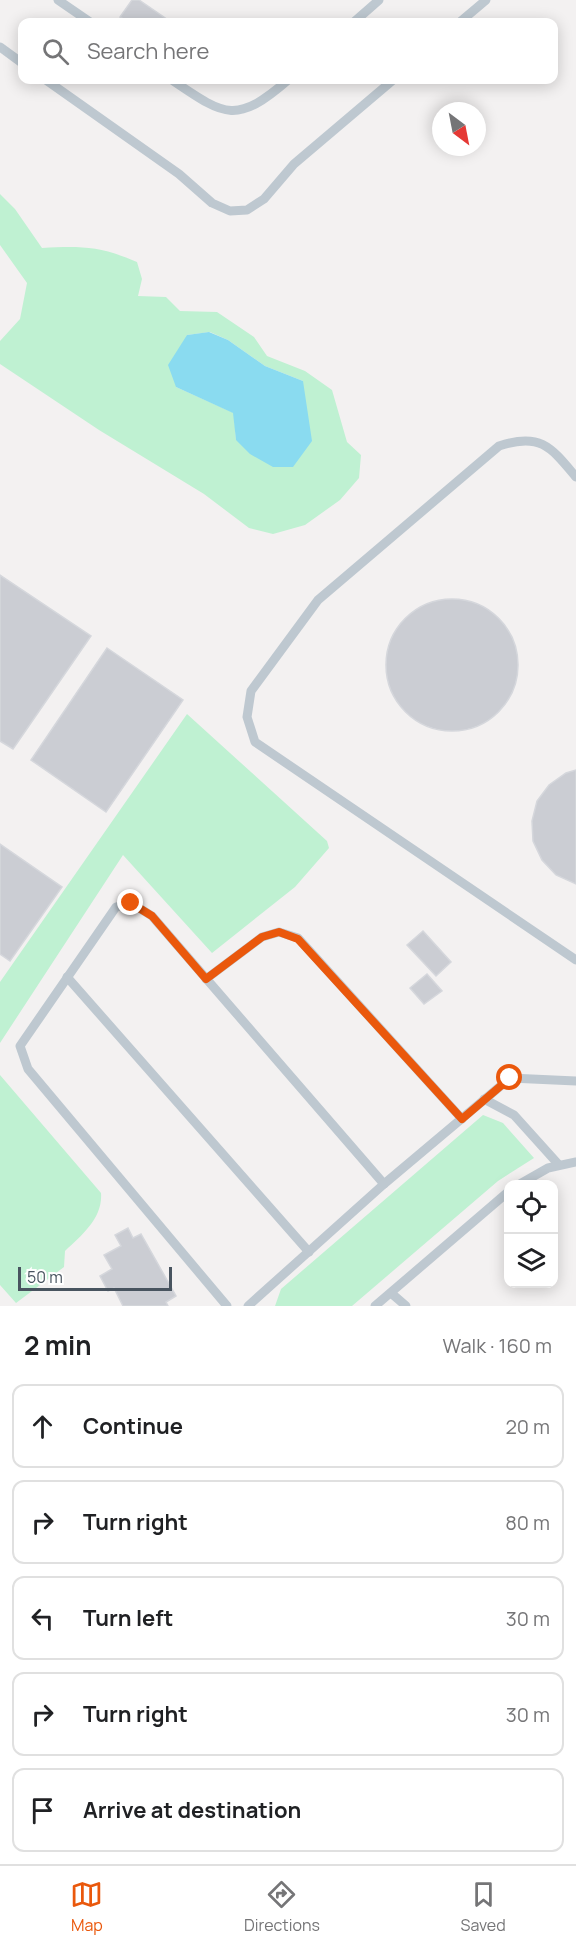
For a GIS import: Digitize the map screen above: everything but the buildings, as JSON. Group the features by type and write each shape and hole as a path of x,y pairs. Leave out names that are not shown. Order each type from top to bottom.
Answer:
{"lane":[{"path":"58,0 84,18"},
{"path":"359,18 379,0"},
{"path":"465,18 486,0"},
{"path":"0,47 18,60"},
{"path":"52,84 179,174 212,203 230,211 247,210 264,199 294,164 388,84"},
{"path":"178,84 213,107 233,112 259,103 283,84"},
{"path":"576,477 552,449 541,442 515,441 499,446 318,600 251,691 247,717 255,742 576,960"},
{"path":"227,1306 28,1069 20,1046 116,907 131,903 152,916 384,1184"},
{"path":"206,979 262,937 279,932 298,939 462,1119"},
{"path":"67,976 309,1252"},
{"path":"248,1306 384,1184 510,1078 576,1081"},
{"path":"484,1100 514,1115 559,1165"},
{"path":"528,1180 548,1167 576,1161"},
{"path":"375,1306 504,1195"},
{"path":"391,1293 406,1306"}],"green space":[{"path":"0,194 15,209 42,248 90,248 124,257 137,262 142,279 138,296 166,297 180,311 217,312 254,337 267,356 305,371 332,390 347,442 361,455 359,478 340,500 305,525 273,534 249,528 204,494 99,430 0,364 0,341 20,319 27,283 0,245","holes":["210,332 228,340 265,366 303,381 236,440 234,413 176,387 187,335"]},
{"path":"187,714 327,841 329,848 295,887 212,953 123,855 0,1043 0,982"},
{"path":"0,1075 101,1193 101,1202 95,1218 65,1251 64,1267 16,1303 0,1285"},
{"path":"483,1115 503,1123 534,1158 498,1181 352,1306 275,1306 281,1289"}],"water":[{"path":"209,332 228,340 265,366 303,381 312,441 293,467 273,467 250,454 236,440 233,413 176,387 168,365 187,335"}],"route":[{"path":"131,903 152,916 206,979 262,937 279,932 298,939 462,1119 510,1078"}]}
